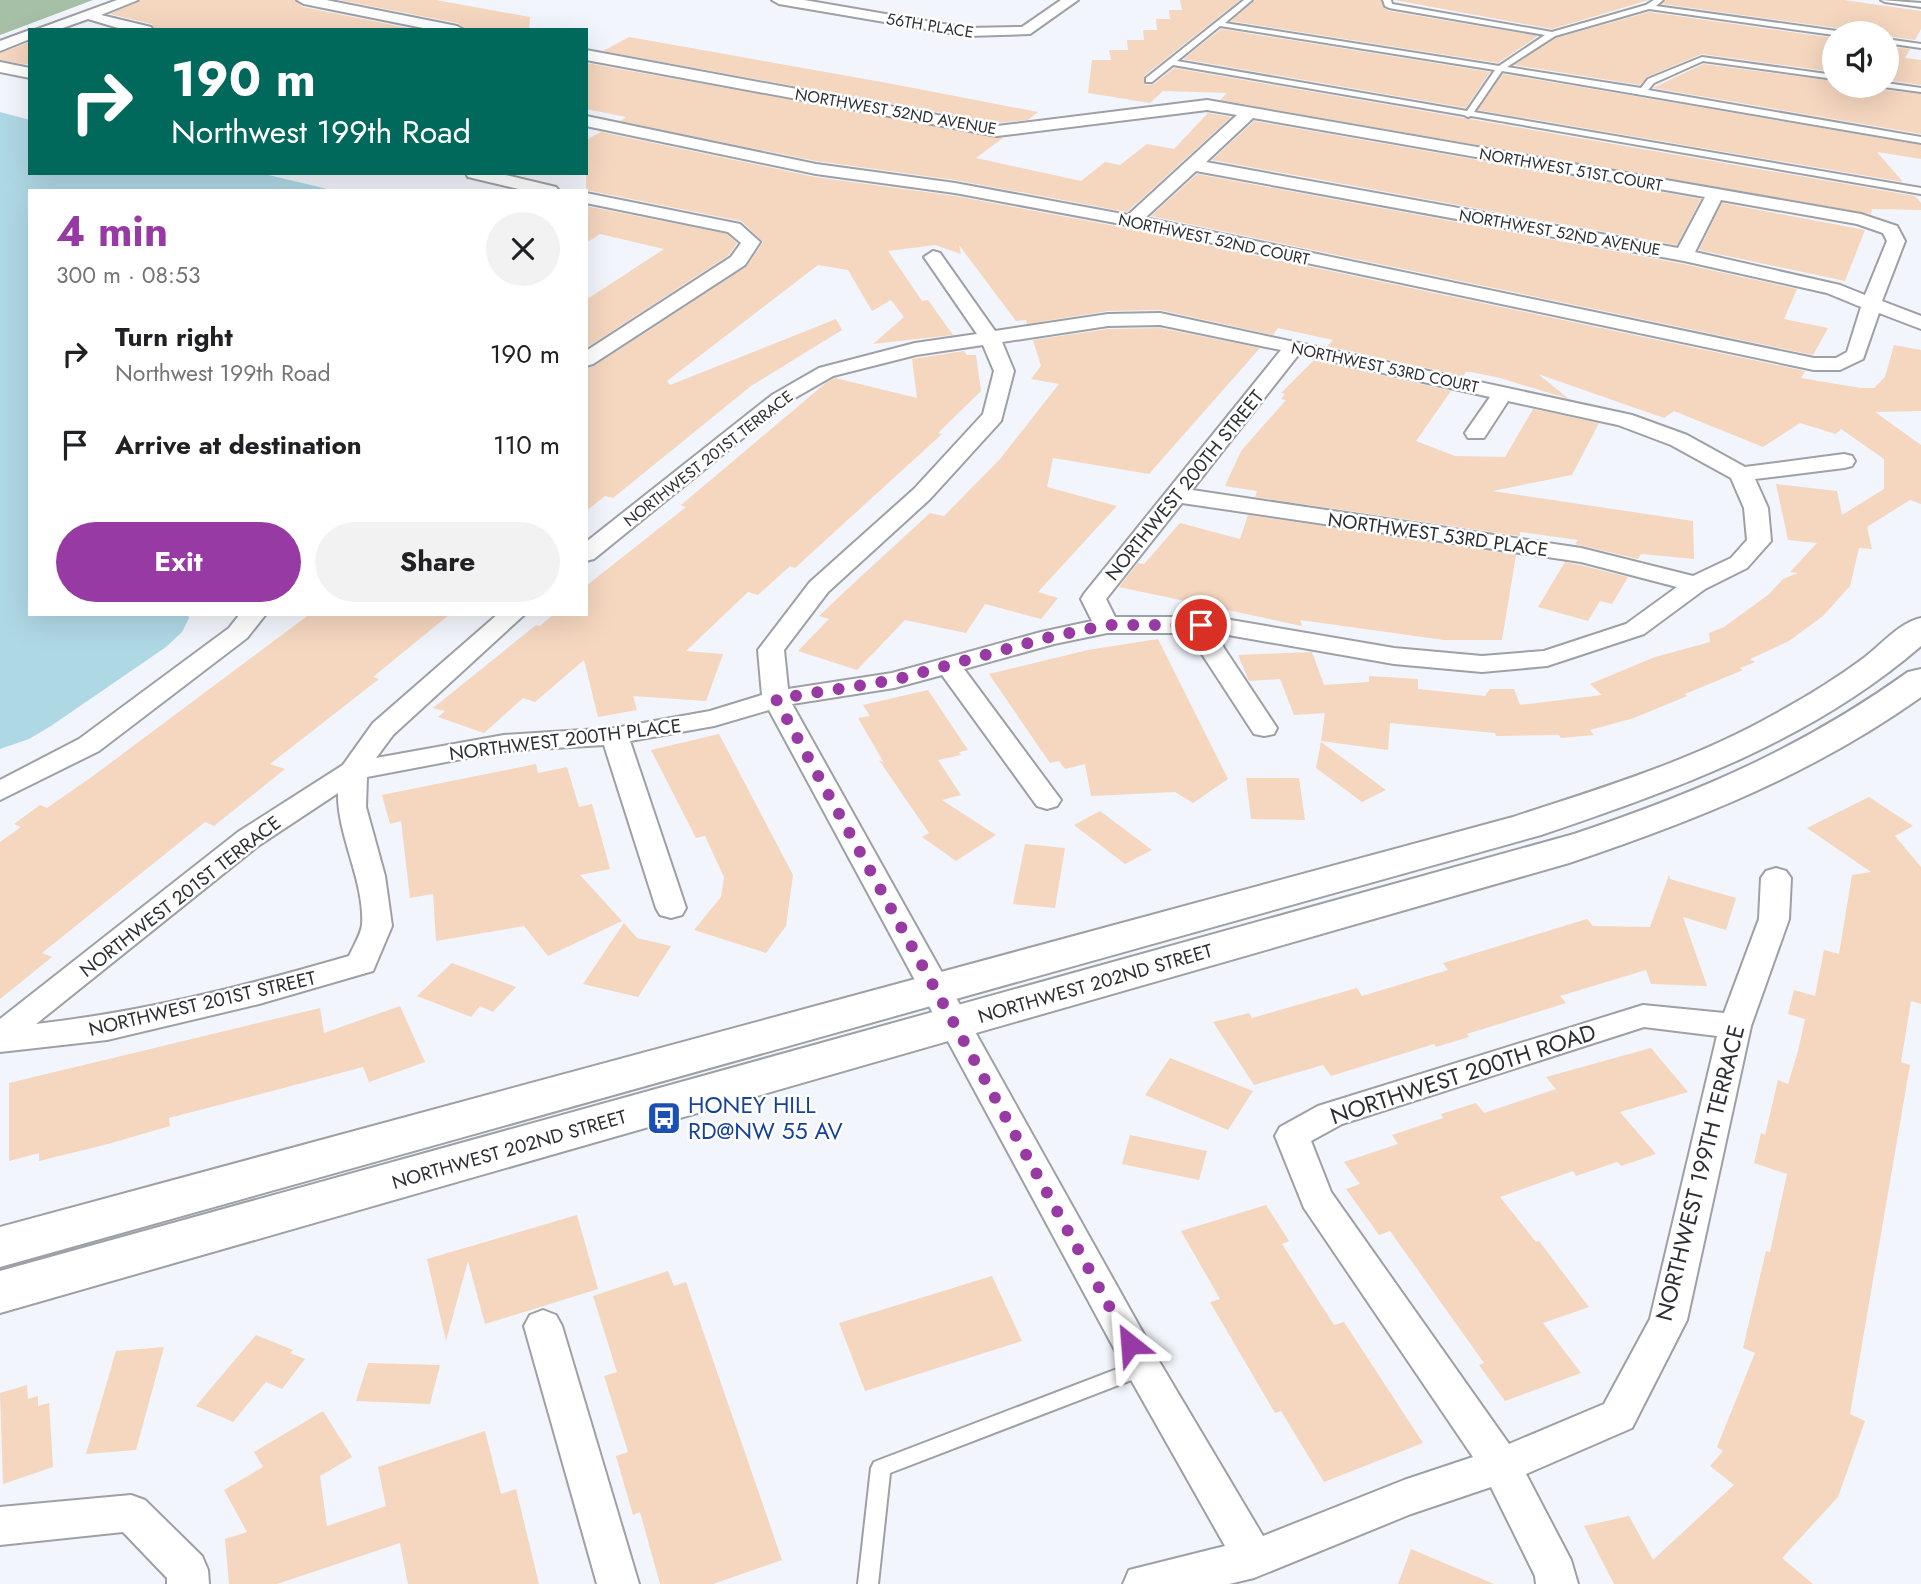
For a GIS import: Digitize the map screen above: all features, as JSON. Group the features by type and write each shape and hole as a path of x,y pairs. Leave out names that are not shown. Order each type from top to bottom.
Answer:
{"main road":[{"name":"NORTHWEST 202ND STREET","path":"0,1247 946,1005 1555,855 1653,821 1737,787 1815,750 1879,711 1913,652"},
{"name":"NORTHWEST 202ND STREET","path":"0,1292 946,1005"}],"street":[{"path":"48,28 131,0"},
{"path":"303,0 447,28"},
{"name":"56TH PLACE","path":"779,0 967,32 998,33 1025,31 1071,0"},
{"path":"90,15 137,28"},
{"path":"0,46 28,35"},
{"name":"NORTHWEST 52ND AVENUE","path":"590,58 997,131 1207,105 1250,112"},
{"path":"0,66 28,73"},
{"path":"1132,221 1250,112"},
{"name":"NORTHWEST 51ST COURT","path":"1250,112 1861,219 1891,230 1896,241 1872,303"},
{"name":"NORTHWEST 52ND COURT","path":"588,121 816,169 955,188 1132,221 1814,364 1840,364 1856,355 1872,303"},
{"name":"NORTHWEST 52ND AVENUE","path":"1193,165 1684,255 1833,289 1921,323"},
{"path":"482,175 542,189"},
{"path":"1684,255 1715,194"},
{"path":"588,198 734,228 751,242 738,261 588,359"},
{"path":"933,257 989,336 1004,371 993,416 922,494 818,587 771,650 776,699 1143,1367 1254,1559"},
{"name":"NORTHWEST 53RD COURT","path":"915,349 1108,320 1160,319 1624,420 1679,440 1741,474"},
{"name":"NORTHWEST 200TH STREET","path":"1107,625 1093,599 1294,347"},
{"name":"NORTHWEST 201ST TERRACE","path":"588,552 779,399 826,372 915,349"},
{"path":"1476,433 1503,393"},
{"path":"1741,474 1843,461"},
{"name":"NORTHWEST 200TH PLACE","path":"353,771 504,743 615,736 714,718 776,699 894,680 949,667 1050,637 1107,625 1201,625 1394,656 1482,664 1547,658 1635,629 1696,584 1739,563 1759,541 1756,508 1741,474"},
{"name":"NORTHWEST 53RD PLACE","path":"1177,495 1581,555 1696,584"},
{"path":"0,791 89,744 238,633 252,616"},
{"name":"NORTHWEST 201ST TERRACE","path":"0,1038 248,839 353,771 383,729 511,616"},
{"path":"1201,625 1211,648 1264,729"},
{"path":"949,667 1047,800"},
{"path":"615,736 671,908"},
{"name":"NORTHWEST 201ST STREET","path":"0,1038 107,1028 259,993 362,963 377,926 370,876 352,807 353,771"},
{"name":"NORTHWEST 199TH TERRACE","path":"1501,1466 1618,1416 1668,1320 1735,1026 1774,919 1776,878"},
{"name":"NORTHWEST 200TH ROAD","path":"1501,1466 1316,1198 1292,1136 1330,1115 1643,1016 1735,1026"},
{"path":"542,1326 618,1584"},
{"path":"1144,1584 1254,1559 1404,1499 1501,1466 1556,1574 1558,1584"},
{"path":"0,1526 131,1513 187,1570 188,1584"}],"lane":[{"path":"1149,80 1248,0"},
{"path":"1387,0 1389,6 1552,34"},
{"path":"1468,115 1499,69 1552,34 1649,7 1659,0"},
{"path":"1885,0 1921,5"},
{"path":"1649,7 1822,31"},
{"path":"1220,23 1643,91 1921,140"},
{"path":"1899,43 1921,46"},
{"path":"1643,91 1651,81 1702,59 1822,74"},
{"path":"1170,62 1921,191"},
{"path":"1899,87 1921,90"},
{"path":"868,1584 881,1468 1143,1367"}],"green space":[{"path":"0,0 93,0 0,35"}],"water":[{"path":"0,112 28,119 28,175 268,175 328,189 28,189 28,616 189,618 182,632 166,647 51,726 29,739 0,749"}],"building":[{"path":"142,0 295,0 303,7 408,28 154,28 152,24 110,14"},
{"path":"339,0 436,0 530,17 529,28 464,28 458,23"},
{"path":"1180,0 1240,0 1144,76 1146,85 1154,84 1174,68 1915,196 1921,203 1921,210 1872,209 1871,214 1220,100 1227,93 1163,91 1150,103 1088,93 1092,60 1111,60 1109,50 1128,50 1127,40 1144,40 1143,30 1157,30 1156,19 1170,19 1169,10 1182,10"},
{"path":"1255,0 1381,0 1383,7 1389,11 1538,36 1498,63 1231,21"},
{"path":"1394,0 1649,0 1552,29"},
{"path":"1666,0 1844,0 1921,11 1921,29 1915,40 1899,38 1899,21 1822,21 1822,26 1662,4"},
{"path":"1649,12 1822,36 1822,70 1702,54 1647,77 1640,85 1514,65 1556,38"},
{"path":"1221,29 1490,72 1466,108 1183,59"},
{"path":"629,37 1038,112 1028,120 997,123 603,51"},
{"path":"28,43 28,65 0,60 0,53"},
{"path":"1899,48 1910,49 1905,58 1921,60 1921,85 1899,82"},
{"path":"588,63 1003,138 976,158 1081,181 1105,162 1120,165 1147,144 1174,149 1208,113 1231,117 1127,212 955,180 816,161 620,121 626,117 588,109"},
{"path":"1703,64 1822,79 1822,98 1899,98 1899,92 1921,94 1921,134 1653,88"},
{"path":"1503,74 1921,145 1921,159 1877,152 1903,182 1478,110"},
{"path":"1254,121 1701,199 1677,245 1212,160"},
{"path":"601,132 815,177 955,196 1131,229 1805,371 1801,378 1861,388 1874,388 1885,377 1894,345 1921,350 1921,411 1875,412 1921,445 1921,504 1910,500 1867,527 1872,549 1859,548 1850,586 1823,616 1789,641 1750,659 1755,662 1740,668 1743,670 1685,694 1687,696 1634,718 1590,730 1594,735 1561,738 1559,735 1496,736 1495,733 1390,723 1388,750 1321,741 1325,713 1294,715 1280,679 1249,681 1238,655 1312,652 1324,685 1369,682 1369,676 1418,679 1418,689 1485,696 1490,689 1514,689 1520,705 1602,695 1590,684 1655,657 1710,642 1709,633 1724,627 1768,595 1783,579 1798,573 1790,572 1817,543 1788,540 1776,484 1837,491 1842,515 1884,489 1884,459 1841,429 1836,434 1800,423 1763,447 1674,411 1664,418 1538,374 1569,399 1500,378 1471,372 1466,372 1463,376 1327,346 1333,340 1278,328 1273,335 1160,310 1108,311 1027,324 1026,320 1016,321 959,245 961,254 935,245 888,251 922,301 928,300 953,335 873,344 904,317 891,300 872,311 848,270 818,265 667,381 670,385 836,319 842,330 751,386 613,498 605,496 588,509 588,368 746,267 763,242 741,221 588,190 588,139"},
{"path":"1197,174 1683,264 1797,289 1784,319 1828,328 1813,355 1151,216"},
{"path":"1722,203 1865,230 1845,281 1699,250"},
{"path":"588,206 727,234 737,243 729,255 588,347 588,299 664,249 600,234 588,242"},
{"path":"1160,328 1260,348 1149,474 1053,458 1047,487 1117,506 1038,592 1058,598 1041,619 985,604 966,633 905,620 857,670 798,651 829,619 819,616 841,595 930,513 944,516 1000,459 1059,384 1031,379 1041,366 1033,340 1108,329"},
{"path":"964,351 967,355 976,355 981,391 938,433 942,434 795,568 790,566 758,595 748,592 686,651 723,654 706,701 633,696 637,710 598,717 584,660 535,702 523,698 484,733 438,717 445,711 433,708 536,625 540,626 552,616 588,616 588,584 686,507 681,505 827,382 835,378 917,398 912,359"},
{"path":"1314,360 1451,391 1416,441 1455,456 1505,457 1533,409 1599,423 1572,475 1492,491 1693,521 1694,559 1641,554 1638,559 1575,544 1578,540 1520,532 1520,536 1255,497 1257,491 1225,486 1241,451 1286,400 1281,399 1285,394 1281,393"},
{"path":"1248,515 1516,555 1502,640 1444,640 1300,620 1302,626 1119,587 1138,563 1144,564 1180,523 1240,539"},
{"path":"1565,562 1628,577 1612,604 1600,601 1588,621 1538,607"},
{"path":"307,616 448,616 373,677 379,679 270,764 285,769 214,826 205,822 42,953 52,957 0,999 0,842 21,827 14,824 40,805 47,808"},
{"path":"1158,639 1228,779 1193,803 1175,792 1091,796 1085,764 1065,769 1059,761 1050,763 989,674 1088,650"},
{"path":"928,690 968,750 959,752 961,755 938,760 961,795 942,800 996,835 956,861 922,837 929,833 879,760 884,763 858,718 870,716 863,705"},
{"path":"719,734 793,875 786,926 766,953 694,930 721,897 724,877 705,836 696,838 651,750"},
{"path":"1321,742 1386,790 1362,802 1316,768"},
{"path":"536,764 538,773 567,767 579,807 592,804 610,869 580,875 622,921 548,956 524,926 436,941 433,894 410,898 401,821 390,824 382,795"},
{"path":"1246,778 1299,778 1305,820 1251,819"},
{"path":"1869,797 1913,826 1895,836 1921,867 1921,1004 1911,1001 1901,1062 1910,1065 1850,1414 1865,1421 1838,1497 1782,1558 1813,1584 1614,1584 1584,1526 1629,1516 1653,1560 1734,1485 1710,1466 1723,1451 1717,1447 1755,1353 1743,1348 1766,1251 1770,1252 1787,1174 1754,1163 1761,1133 1765,1135 1778,1080 1788,1084 1798,1051 1805,1019 1788,1014 1794,990 1815,996 1824,950 1839,954 1852,875 1871,872 1807,828"},
{"path":"1100,811 1152,850 1125,864 1074,825"},
{"path":"1025,844 1065,848 1055,908 1013,904"},
{"path":"1669,875 1670,879 1736,898 1726,930 1683,917 1707,986 1651,984 1646,970 1560,996 1566,1003 1467,1034 1469,1037 1436,1047 1434,1044 1331,1076 1323,1065 1254,1085 1213,1022 1249,1013 1252,1018 1357,988 1362,996 1448,970 1443,963 1587,919 1593,926 1650,927"},
{"path":"624,923 637,938 671,946 638,997 583,984"},
{"path":"452,963 516,987 493,1012 480,1006 471,1017 417,996"},
{"path":"400,1006 425,1062 369,1082 363,1067 169,1118 170,1126 108,1144 39,1161 39,1153 9,1161 9,1083 320,1008 324,1033"},
{"path":"1651,1048 1688,1092 1620,1112 1656,1154 1621,1166 1617,1162 1576,1176 1573,1171 1500,1197 1536,1242 1539,1241 1589,1307 1543,1323 1581,1373 1505,1401 1479,1365 1484,1363 1390,1231 1379,1235 1346,1189 1360,1184 1344,1162 1398,1144 1392,1135 1443,1118 1441,1114 1476,1103 1484,1113 1556,1089 1546,1077"},
{"path":"1170,1058 1253,1091 1228,1130 1145,1095"},
{"path":"1130,1135 1207,1151 1199,1180 1122,1164"},
{"path":"1266,1205 1289,1241 1282,1244 1334,1325 1344,1322 1423,1443 1324,1482 1281,1411 1275,1413 1210,1302 1220,1299 1181,1231"},
{"path":"577,1215 598,1289 485,1324 468,1261 446,1341 427,1259"},
{"path":"668,1271 674,1286 686,1282 782,1560 713,1584 660,1584 640,1512 633,1515 616,1456 628,1452 604,1376 617,1372 593,1296"},
{"path":"992,1276 1022,1341 865,1391 839,1323"},
{"path":"256,1335 293,1350 290,1353 305,1359 282,1389 266,1382 233,1422 196,1406"},
{"path":"164,1347 136,1450 86,1454 116,1351"},
{"path":"368,1363 440,1365 430,1404 356,1401"},
{"path":"27,1385 28,1399 38,1396 38,1406 49,1403 53,1467 3,1484 0,1393"},
{"path":"323,1411 352,1457 320,1476 327,1526 386,1506 378,1467 485,1431 501,1494 516,1489 539,1584 408,1584 400,1543 277,1584 229,1584 225,1539 247,1532 224,1490 263,1467 254,1452"},
{"path":"1411,1549 1494,1584 1398,1584"}],"place":[{"name":"HONEY HILL RD@NW 55 AV","path":"664,1118"}],"route":[{"path":"1130,1344 776,699 894,680 1050,637 1107,625 1201,625"}]}
